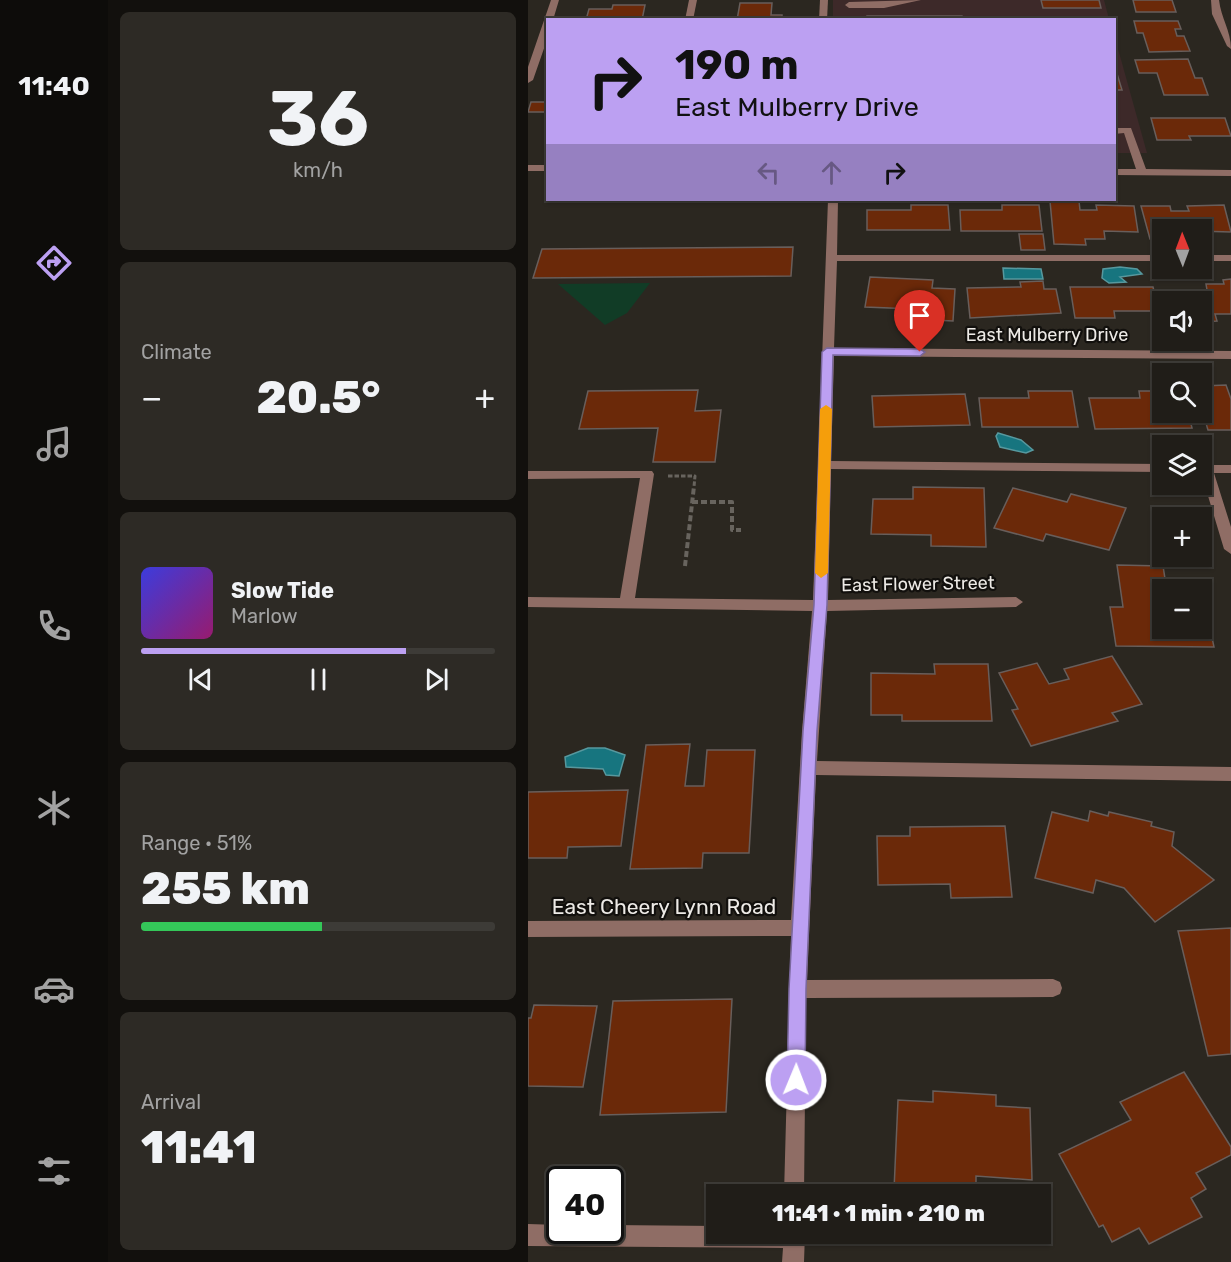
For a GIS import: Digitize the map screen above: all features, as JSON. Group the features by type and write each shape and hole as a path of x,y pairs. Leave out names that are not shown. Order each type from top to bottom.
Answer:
{"street":[{"path":"549,18 555,0"},
{"path":"689,18 693,0"},
{"path":"823,18 824,0"},
{"path":"849,6 884,5 916,0"},
{"path":"1215,0 1216,14 1231,46"},
{"path":"528,80 546,27"},
{"path":"1116,130 1128,130 1142,172"},
{"path":"528,168 546,168"},
{"path":"1116,172 1231,173"},
{"path":"794,1184 797,989 808,768 820,605 833,201"},
{"path":"831,258 1152,258"},
{"path":"1212,258 1231,258"},
{"name":"East Mulberry Drive","path":"827,352 1231,355"},
{"path":"825,465 1152,468"},
{"path":"1212,469 1231,469"},
{"path":"528,475 647,474 627,602"},
{"path":"1212,493 1231,549"},
{"name":"East Flower Street","path":"528,602 820,605 1016,602"},
{"path":"808,768 1231,774"},
{"name":"East Cheery Lynn Road","path":"528,929 800,928"},
{"path":"797,989 1053,988"},
{"path":"528,1235 706,1235"},
{"path":"793,1262 794,1244"}],"path":[{"path":"663,470 662,477 695,476 685,566"},
{"path":"692,502 732,502 732,530 741,530"}],"shaded area":[{"path":"833,0 1104,0 1109,18 833,18"},
{"path":"1116,42 1147,153 1116,153"}],"green space":[{"path":"650,283 627,313 605,325 558,284"}],"water":[{"path":"1120,267 1137,269 1142,274 1120,277 1126,282 1109,283 1102,278 1103,269"},
{"path":"1003,268 1041,269 1043,279 1004,279"},
{"path":"998,433 1021,440 1033,450 1026,453 1000,447 996,436"},
{"path":"588,748 605,748 625,755 619,776 606,775 603,769 566,767 565,757"}],"building":[{"path":"1041,0 1099,0 1101,8 1043,8"},
{"path":"1133,0 1172,0 1176,12 1136,12"},
{"path":"740,3 772,3 771,15 782,15 782,18 737,18"},
{"path":"613,5 645,5 642,18 587,18 589,9 612,9"},
{"path":"867,16 962,16 962,18 867,18"},
{"path":"1134,21 1178,21 1181,29 1175,29 1177,36 1184,36 1190,51 1149,52 1143,33 1137,33"},
{"path":"1188,59 1195,78 1202,78 1208,95 1164,95 1157,73 1139,73 1135,60"},
{"path":"1116,70 1122,90 1116,90"},
{"path":"531,102 546,102 545,112 528,112"},
{"path":"1151,118 1225,118 1231,136 1189,136 1191,140 1157,140"},
{"path":"1050,201 1079,201 1080,210 1097,210 1096,205 1134,206 1138,232 1104,231 1105,239 1085,239 1086,245 1054,244"},
{"path":"911,205 948,205 950,230 867,230 867,210 911,210"},
{"path":"1002,205 1039,205 1042,231 961,231 960,210 1002,210"},
{"path":"1224,205 1231,232 1212,231 1212,219 1152,219 1152,239 1150,239 1141,206 1170,206 1171,211 1189,211 1187,206"},
{"path":"1019,234 1043,234 1045,250 1021,250"},
{"path":"793,247 791,276 533,278 542,249"},
{"path":"870,277 933,280 932,288 955,289 953,321 913,319 914,309 865,307"},
{"path":"1231,279 1231,314 1215,314 1217,321 1212,321 1212,291 1168,290 1207,290 1206,284 1224,284 1223,280"},
{"path":"1043,281 1044,289 1056,289 1061,313 970,318 967,288 1021,287 1020,282"},
{"path":"1070,287 1153,287 1152,311 1114,311 1115,318 1075,318"},
{"path":"1226,385 1231,399 1231,430 1208,430 1206,423 1212,423 1212,386"},
{"path":"698,390 695,411 721,410 715,462 653,462 658,428 579,429 588,391"},
{"path":"1028,391 1072,391 1078,427 982,427 979,398 1029,398"},
{"path":"1139,391 1152,391 1152,423 1191,423 1192,428 1095,429 1089,398 1140,398"},
{"path":"965,394 970,425 874,427 872,396"},
{"path":"913,487 984,488 986,547 931,546 931,535 871,534 873,499 913,499"},
{"path":"1013,488 1067,502 1071,494 1126,508 1109,550 1046,534 1043,541 994,528"},
{"path":"1117,565 1163,567 1165,579 1152,579 1152,639 1212,637 1214,647 1116,646 1110,607 1123,607"},
{"path":"1112,656 1142,704 1112,713 1118,721 1031,746 1012,710 1018,709 999,673 1037,663 1049,684 1069,679 1064,669"},
{"path":"934,664 988,664 992,721 902,721 902,715 871,715 871,673 935,674"},
{"path":"690,744 685,786 704,786 707,750 755,750 749,853 703,853 702,868 630,869 646,745"},
{"path":"628,790 621,846 568,847 567,858 528,858 528,792"},
{"path":"1090,811 1108,816 1109,812 1152,822 1151,826 1174,832 1172,846 1214,880 1155,922 1124,888 1096,880 1093,893 1035,878 1052,812 1088,821"},
{"path":"1005,826 1012,897 951,898 950,884 878,885 877,836 910,836 910,827"},
{"path":"1231,928 1231,1054 1208,1056 1178,931"},
{"path":"732,999 726,1112 600,1115 613,1001"},
{"path":"534,1005 597,1006 583,1087 528,1086 528,1018 531,1018"},
{"path":"1184,1072 1231,1147 1231,1155 1196,1173 1206,1189 1191,1198 1202,1217 1149,1244 1139,1228 1112,1242 1103,1225 1099,1227 1059,1154 1131,1120 1120,1102"},
{"path":"933,1091 996,1095 996,1106 1030,1108 1032,1180 976,1176 976,1184 894,1184 898,1100 933,1102"}],"slow traffic":[{"path":"821,573 826,409"}],"route":[{"path":"796,1080 797,989 810,731 820,605 827,352 920,352"}]}
